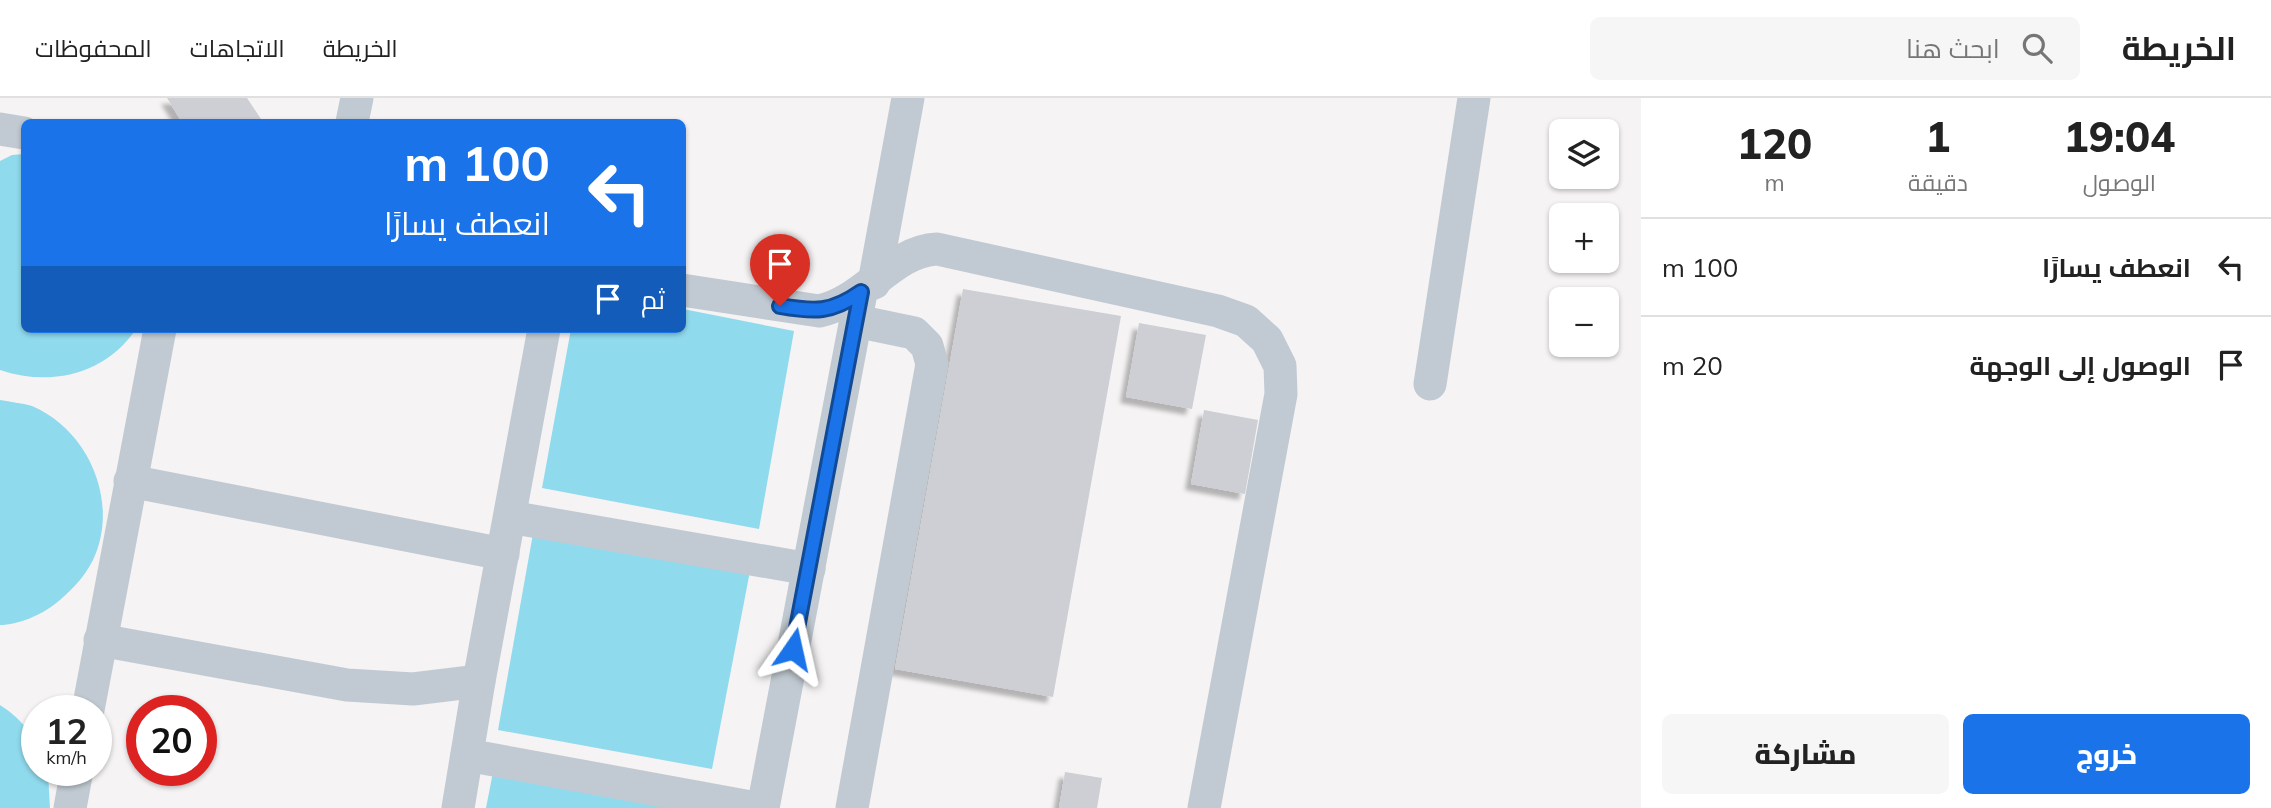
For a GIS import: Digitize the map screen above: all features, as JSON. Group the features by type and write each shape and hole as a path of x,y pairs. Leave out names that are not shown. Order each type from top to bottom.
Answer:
{"lane":[{"path":"353,119 357,98"},
{"path":"763,808 864,299 908,98"},
{"path":"1430,384 1474,98"},
{"path":"0,129 21,132"},
{"path":"686,290 819,311 864,299 903,259 926,250 937,249 1219,311 1246,320 1267,340 1280,366 1281,394 1204,808"},
{"path":"852,808 932,364 927,346 914,333 864,299"},
{"path":"91,695 159,333"},
{"path":"458,808 543,333"},
{"path":"130,481 503,554"},
{"path":"510,517 809,569"},
{"path":"100,640 347,685 413,689 479,681"},
{"path":"467,755 756,808"},
{"path":"70,808 74,786"}],"water":[{"path":"21,154 21,333 133,333 109,357 93,367 57,377 19,375 0,370 0,161"},
{"path":"686,310 794,331 759,529 542,488 570,333 686,333"},
{"path":"0,400 32,406 52,417 69,432 94,471 101,493 103,515 93,560 76,584 43,612 7,625 0,625"},
{"path":"534,528 750,571 712,769 498,730"},
{"path":"0,705 21,722 21,786 49,786 50,808 0,808"},
{"path":"493,772 699,808 486,808"}],"building":[{"path":"167,98 247,98 261,119 180,119"},
{"path":"963,289 1121,316 1053,697 895,669"},
{"path":"1139,323 1206,335 1192,409 1126,397"},
{"path":"1204,410 1258,420 1245,494 1191,484"},
{"path":"1065,772 1102,778 1097,808 1059,808"}],"route":[{"path":"780,306 819,311 834,308 861,292 793,649"}]}
